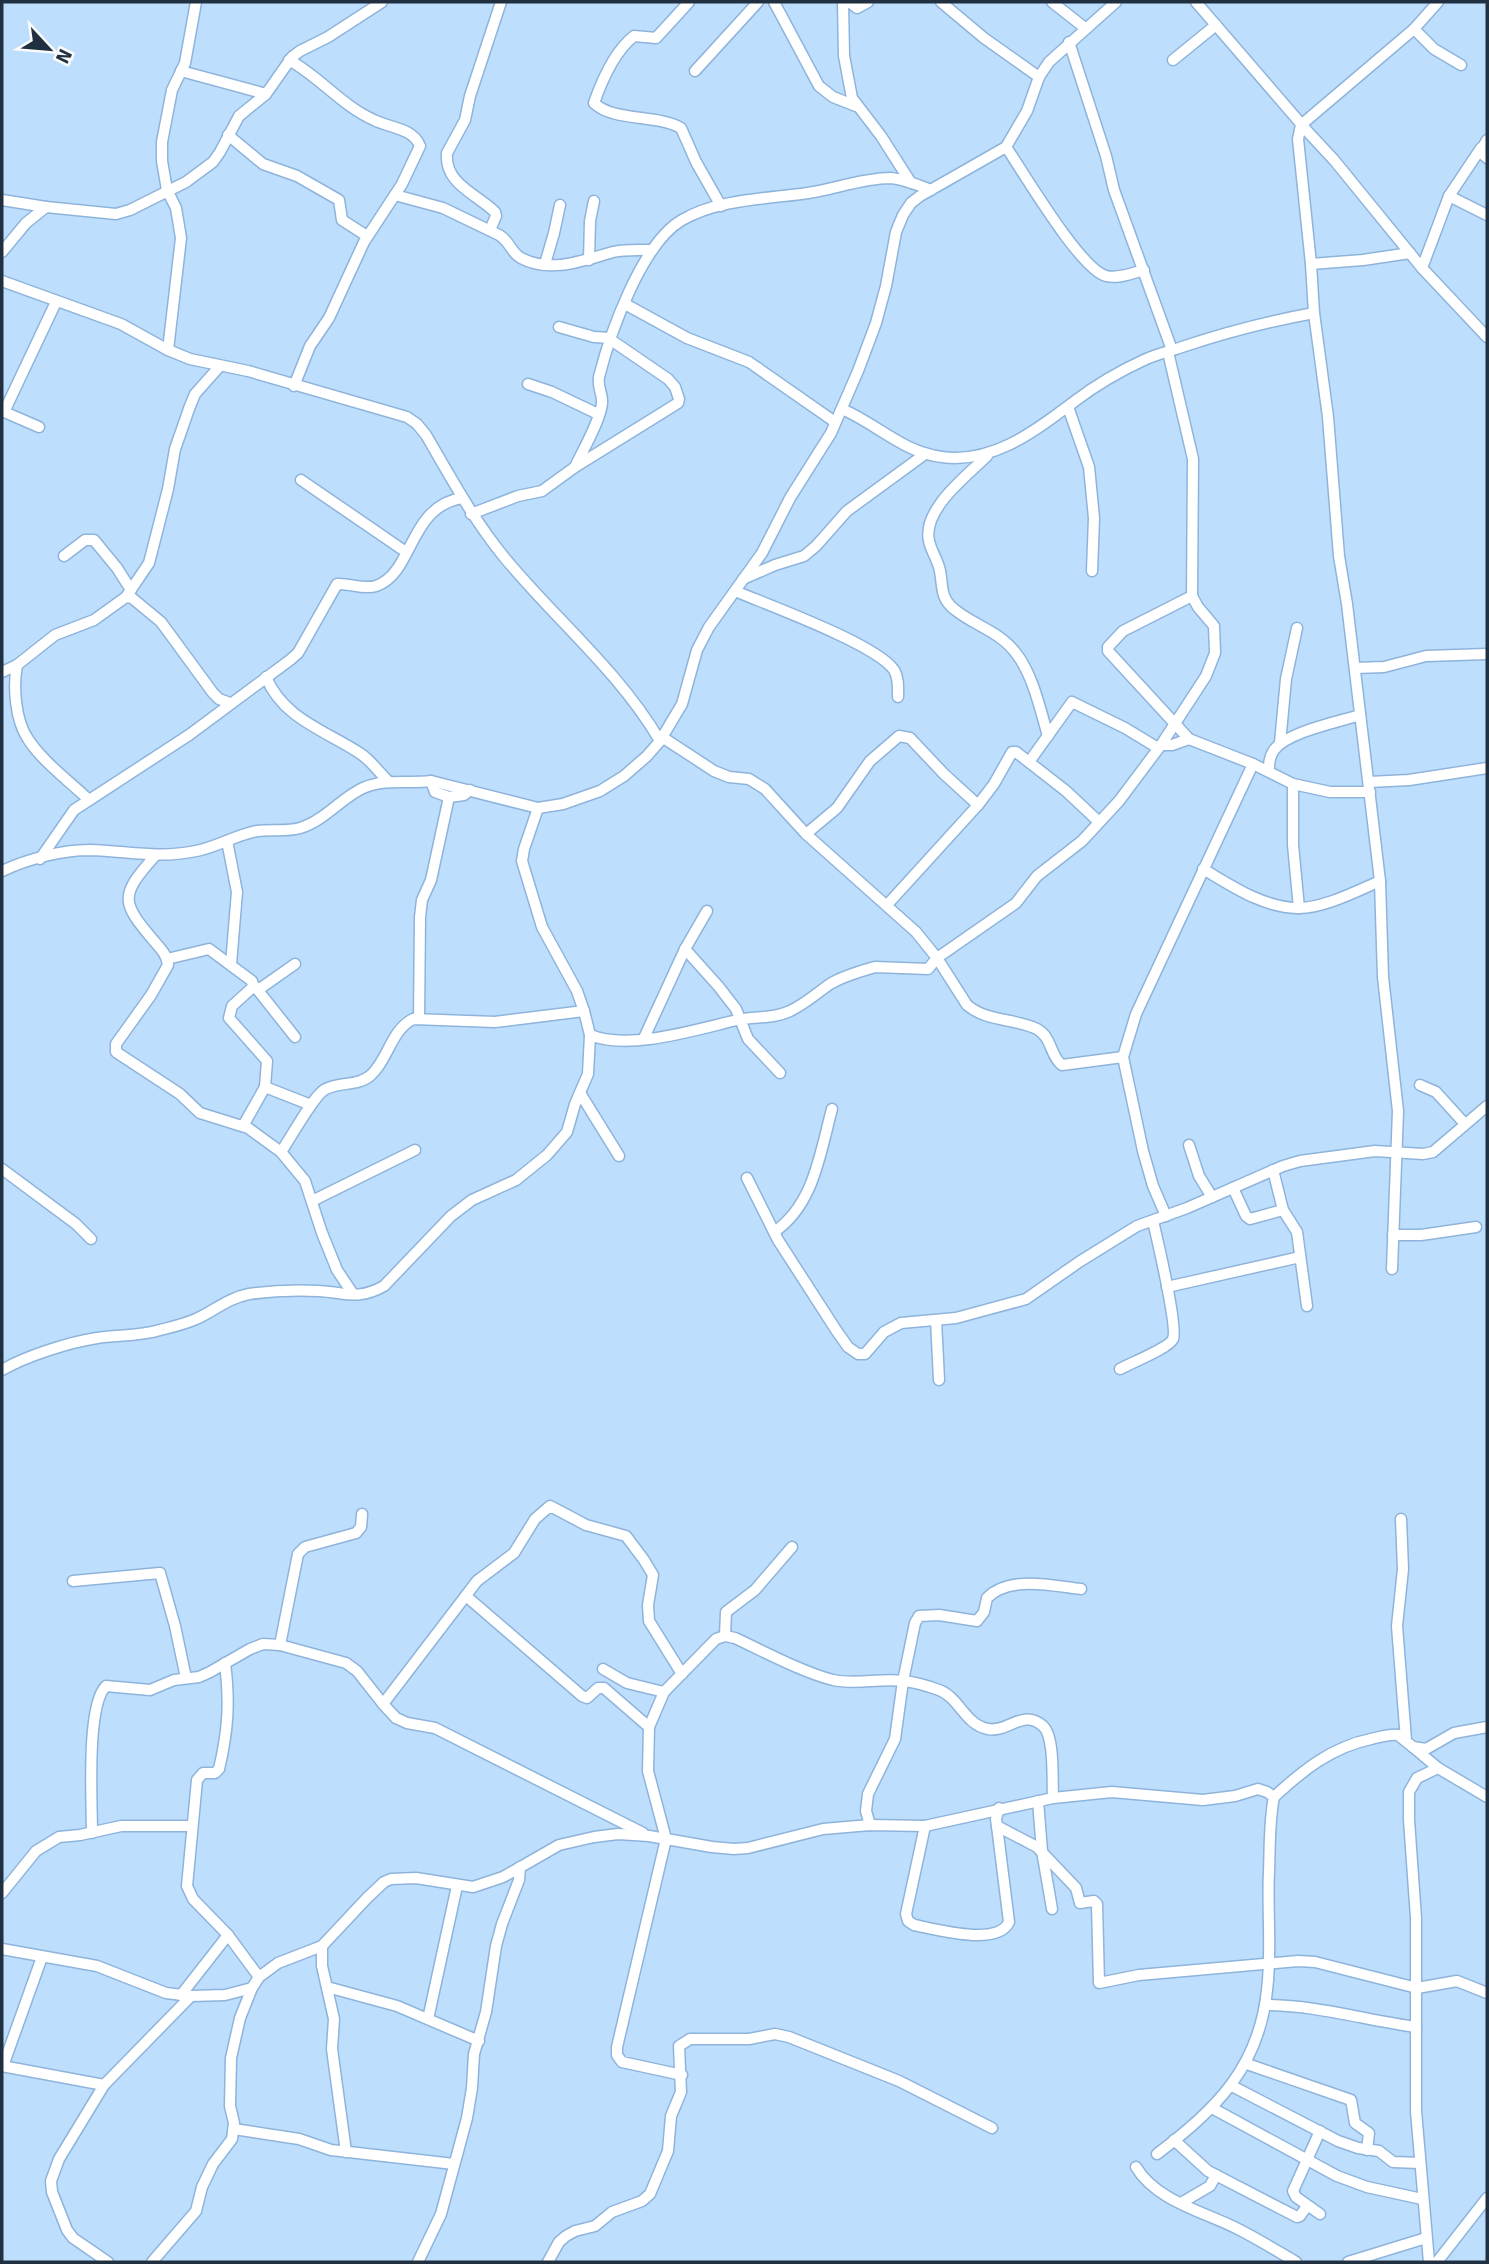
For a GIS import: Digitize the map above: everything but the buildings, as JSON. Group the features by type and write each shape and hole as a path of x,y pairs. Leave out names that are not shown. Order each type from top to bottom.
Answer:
{"street":[{"path":"168,350 181,238 176,208 167,190 162,142 166,112 185,62 195,2"},
{"path":"2,200 116,214 130,210 186,182 213,162 239,116 266,94 289,60 382,2"},
{"path":"490,230 495,212 458,185 446,158 465,120 470,96 501,2"},
{"path":"689,2 656,38 634,36 627,41 606,74 594,103 611,113 670,123 681,128 696,162 721,206"},
{"path":"695,71 758,2"},
{"path":"843,2 844,56 850,91 856,106 881,136 911,183"},
{"path":"849,2 857,8 868,2"},
{"path":"940,2 984,38 1039,77"},
{"path":"1052,2 1085,28"},
{"path":"2,871 64,853 89,850 155,856 200,850 258,831 299,829 364,788 388,781 410,780 415,783 431,780 538,808 578,800 600,791 624,776 647,756 661,739 682,704 695,657 709,627 762,552 790,498 825,443 842,410 876,323 900,223 911,204 1006,147 1027,111 1039,77 1049,62 1115,2"},
{"path":"1196,2 1334,160 1422,268 1487,337"},
{"path":"1392,1269 1398,1111 1382,977 1380,881 1339,556 1328,417 1314,313 1298,139 1301,125 1414,29 1438,2"},
{"path":"778,3 819,86 833,97 856,106"},
{"path":"1174,60 1216,24"},
{"path":"1414,29 1428,44 1461,65"},
{"path":"590,1035 601,1039 623,1040 685,1034 740,1019 778,1016 791,1011 832,982 867,969 897,967 925,970 937,958 1016,903 1037,876 1082,841 1119,801 1160,747 1206,676 1215,653 1214,626 1192,596 1193,459 1170,351 1114,190 1106,156 1069,42"},
{"path":"289,60 310,72 352,107 374,120 401,129 419,141 421,146 395,195 367,236 329,318 310,346 295,386"},
{"path":"181,71 266,94"},
{"path":"228,135 263,164 297,176 339,200 342,220 367,236"},
{"path":"1422,268 1449,196 1484,144"},
{"path":"1484,144 1481,154 1487,159"},
{"path":"1006,147 1077,251 1093,269 1109,277 1144,270"},
{"path":"575,467 602,401 598,381 625,304 652,250 676,223 721,206 758,198 806,194 888,178 931,190"},
{"path":"395,195 443,208 508,240 518,257 545,264 566,265 616,252 652,250"},
{"path":"1449,196 1487,215"},
{"path":"589,260 590,221 594,201"},
{"path":"545,264 559,205"},
{"path":"2,252 26,223 46,207"},
{"path":"1311,264 1410,253"},
{"path":"2,281 121,324 168,350 219,367 248,371 407,417 426,435 471,514 520,576 636,703 661,739 729,778 749,779 757,783 806,834 916,932 937,958 967,1005 983,1016 1028,1026 1042,1032 1062,1066 1124,1057"},
{"path":"39,427 3,412 56,302"},
{"path":"625,304 676,333 749,362 835,422"},
{"path":"1048,736 1024,667 1016,652 1003,639 955,611 943,597 939,565 928,540 930,526 944,498 989,454 1054,419 1123,370 1147,358 1255,324 1314,313"},
{"path":"471,514 518,496 542,491 575,467 673,406 679,399 675,387 668,379 611,339 559,327"},
{"path":"2,672 17,665 49,639 94,620 129,594 149,563 175,449 185,418 195,394 219,367"},
{"path":"528,384 552,392 598,414"},
{"path":"1068,407 1089,467 1094,518 1092,571"},
{"path":"842,410 862,418 898,443 925,454 966,458 989,454"},
{"path":"743,579 804,556 855,504 925,454"},
{"path":"301,480 406,552"},
{"path":"40,859 74,810 189,735 298,653 338,584 362,588 382,583 392,574 431,513 449,500 462,498"},
{"path":"64,556 85,540 94,540 117,568 129,594 161,622 213,693 219,699 230,703"},
{"path":"734,591 872,651 894,669 898,697"},
{"path":"1192,596 1123,631 1108,647 1108,652 1189,738 1269,771 1293,784 1330,792 1487,768"},
{"path":"1280,743 1286,679 1297,628"},
{"path":"1355,667 1384,667 1426,656 1487,654"},
{"path":"17,665 14,693 24,733 36,749 89,800"},
{"path":"266,677 270,688 288,709 323,734 365,757 388,781"},
{"path":"1029,762 1074,702 1160,747 1189,738"},
{"path":"1269,771 1273,751 1280,743 1360,715"},
{"path":"806,834 837,808 870,761 899,736 910,738 944,774 978,804"},
{"path":"887,905 978,804 994,784 1012,752 1016,752 1059,785 1099,822"},
{"path":"1166,1216 1153,1186 1143,1151 1124,1057 1136,1014 1253,764"},
{"path":"431,780 435,792 449,797 464,795 470,790"},
{"path":"1293,784 1293,845 1299,908"},
{"path":"419,1019 422,900 431,880 449,797"},
{"path":"2,1370 89,1339 156,1332 197,1319 233,1298 250,1294 310,1291 344,1296 363,1295 384,1286 451,1216 472,1200 530,1170 567,1132 588,1074 590,1035 577,991 542,927 522,861 538,808"},
{"path":"227,841 237,892 231,964"},
{"path":"155,856 134,883 128,894 128,904 132,915 167,959"},
{"path":"1203,869 1255,899 1299,908 1321,904 1380,881"},
{"path":"643,1038 685,949 707,911"},
{"path":"167,959 207,949 231,964 255,987 295,1037"},
{"path":"685,949 736,1009 748,1038 780,1073"},
{"path":"167,959 164,973 116,1045 116,1052 180,1094 200,1113 254,1131 281,1152 305,1181 337,1270 352,1294"},
{"path":"243,1126 265,1087 267,1061 229,1018 232,1006 250,990 295,964"},
{"path":"281,1152 311,1105 326,1089 362,1081 370,1076 404,1025 413,1019 495,1022 584,1011"},
{"path":"1420,1085 1436,1091 1465,1124"},
{"path":"265,1087 311,1105"},
{"path":"580,1093 620,1156"},
{"path":"747,1178 774,1232 836,1330 848,1347 858,1354 865,1354 891,1326 968,1315 1026,1299 1138,1226 1212,1198 1273,1170 1300,1161 1329,1156 1375,1151 1423,1154 1433,1152 1487,1106"},
{"path":"774,1232 789,1221 801,1207 832,1110"},
{"path":"1189,1145 1199,1176 1212,1198"},
{"path":"312,1201 415,1150"},
{"path":"2,1169 76,1224 91,1239"},
{"path":"1273,1170 1283,1210 1297,1233 1307,1306"},
{"path":"1233,1188 1250,1219 1283,1210"},
{"path":"1120,1369 1172,1341 1174,1336 1153,1221"},
{"path":"1393,1234 1420,1235 1476,1227"},
{"path":"1167,1287 1300,1257"},
{"path":"936,1320 939,1380"},
{"path":"383,1704 466,1596 490,1569 514,1553 539,1514 550,1506 586,1525 619,1533 631,1542 653,1575 648,1605 649,1621 682,1674"},
{"path":"280,1645 298,1554 305,1547 356,1533 361,1527 362,1514"},
{"path":"1401,1519 1403,1569 1397,1626 1410,1744"},
{"path":"725,1636 726,1612 755,1590 792,1547"},
{"path":"73,1581 160,1573 186,1678"},
{"path":"870,1825 866,1811 868,1794 895,1739 903,1681 915,1623 919,1616 939,1615 977,1621 984,1612 987,1598 1009,1586 1037,1584 1081,1589"},
{"path":"466,1596 582,1696 587,1698 598,1688 604,1688 649,1727"},
{"path":"682,2075 622,2062 617,2052 666,1839 648,1771 649,1727 664,1692 716,1639 725,1636 831,1679 903,1681 941,1691 950,1696 968,1719 987,1729 993,1730 1022,1718 1041,1724 1049,1735 1053,1798"},
{"path":"92,1833 91,1748 102,1690 106,1686 150,1690 164,1683 199,1676 263,1644 280,1645 351,1667 397,1718 407,1723 435,1728 649,1836"},
{"path":"225,1663 229,1723 217,1772 202,1773 197,1780 191,1826 188,1893 228,1935 259,1977"},
{"path":"603,1669 627,1683 664,1692"},
{"path":"1410,1744 1426,1749 1454,1733 1487,1727"},
{"path":"1157,2154 1212,2108 1232,2086 1247,2064 1257,2039 1265,2005 1268,1964 1268,1884 1274,1797 1300,1772 1333,1751 1392,1734 1410,1744 1438,1768 1487,1797"},
{"path":"1429,2262 1415,2086 1418,1988 1409,1791 1417,1778 1438,1768"},
{"path":"152,2262 196,2211 202,2187 232,2139 234,2129 230,2106 231,2058 237,2027 259,1977 278,1963 322,1946 384,1882 402,1877 473,1887 503,1877 559,1845 618,1834 734,1849 823,1829 870,1825 925,1826 1053,1798 1112,1792 1203,1800 1234,1796 1258,1789 1267,1791 1274,1797"},
{"path":"1038,1801 1042,1852 1052,1909"},
{"path":"925,1826 906,1914 908,1921 914,1925 972,1935 992,1934 1004,1930 1009,1922 996,1819 999,1808"},
{"path":"2,1893 36,1851 59,1837 134,1825 191,1826"},
{"path":"997,1826 1032,1843 1042,1852 1076,1888 1080,1903 1094,1901 1097,1904 1099,1983 1139,1976 1315,1962 1418,1988 1457,1981 1487,1993"},
{"path":"418,2262 441,2214 468,2111 474,2054 479,2041 496,1946 519,1881 520,1867"},
{"path":"503,1877 512,1903"},
{"path":"428,2019 457,1886"},
{"path":"108,2262 73,2238 66,2230 52,2192 51,2181 59,2159 104,2085 186,1996 228,1935"},
{"path":"322,1946 322,1966 334,2019 332,2049 346,2152"},
{"path":"2,1949 97,1966 166,1993 186,1996 225,1994 253,1987"},
{"path":"42,1957 2,2066 104,2085"},
{"path":"327,1987 397,2006 479,2041"},
{"path":"1265,2005 1320,2009 1416,2027"},
{"path":"548,2262 559,2242 566,2236 595,2226 620,2208 647,2198 668,2151 671,2116 681,2092 679,2046 690,2039 749,2039 775,2034 803,2041 899,2081 992,2128"},
{"path":"1247,2064 1351,2100 1354,2103 1355,2123 1369,2133 1367,2150"},
{"path":"1232,2086 1338,2141 1379,2151 1393,2162 1420,2163"},
{"path":"1212,2108 1307,2161 1354,2183 1422,2199"},
{"path":"234,2129 299,2140 346,2152 454,2164"},
{"path":"1320,2131 1293,2191 1296,2197 1320,2214"},
{"path":"1174,2140 1199,2165 1297,2217 1307,2206"},
{"path":"1136,2166 1154,2188 1238,2229 1295,2262"},
{"path":"1181,2203 1210,2186 1216,2175"},
{"path":"1437,2262 1487,2198"},
{"path":"1348,2262 1426,2238"}]}
